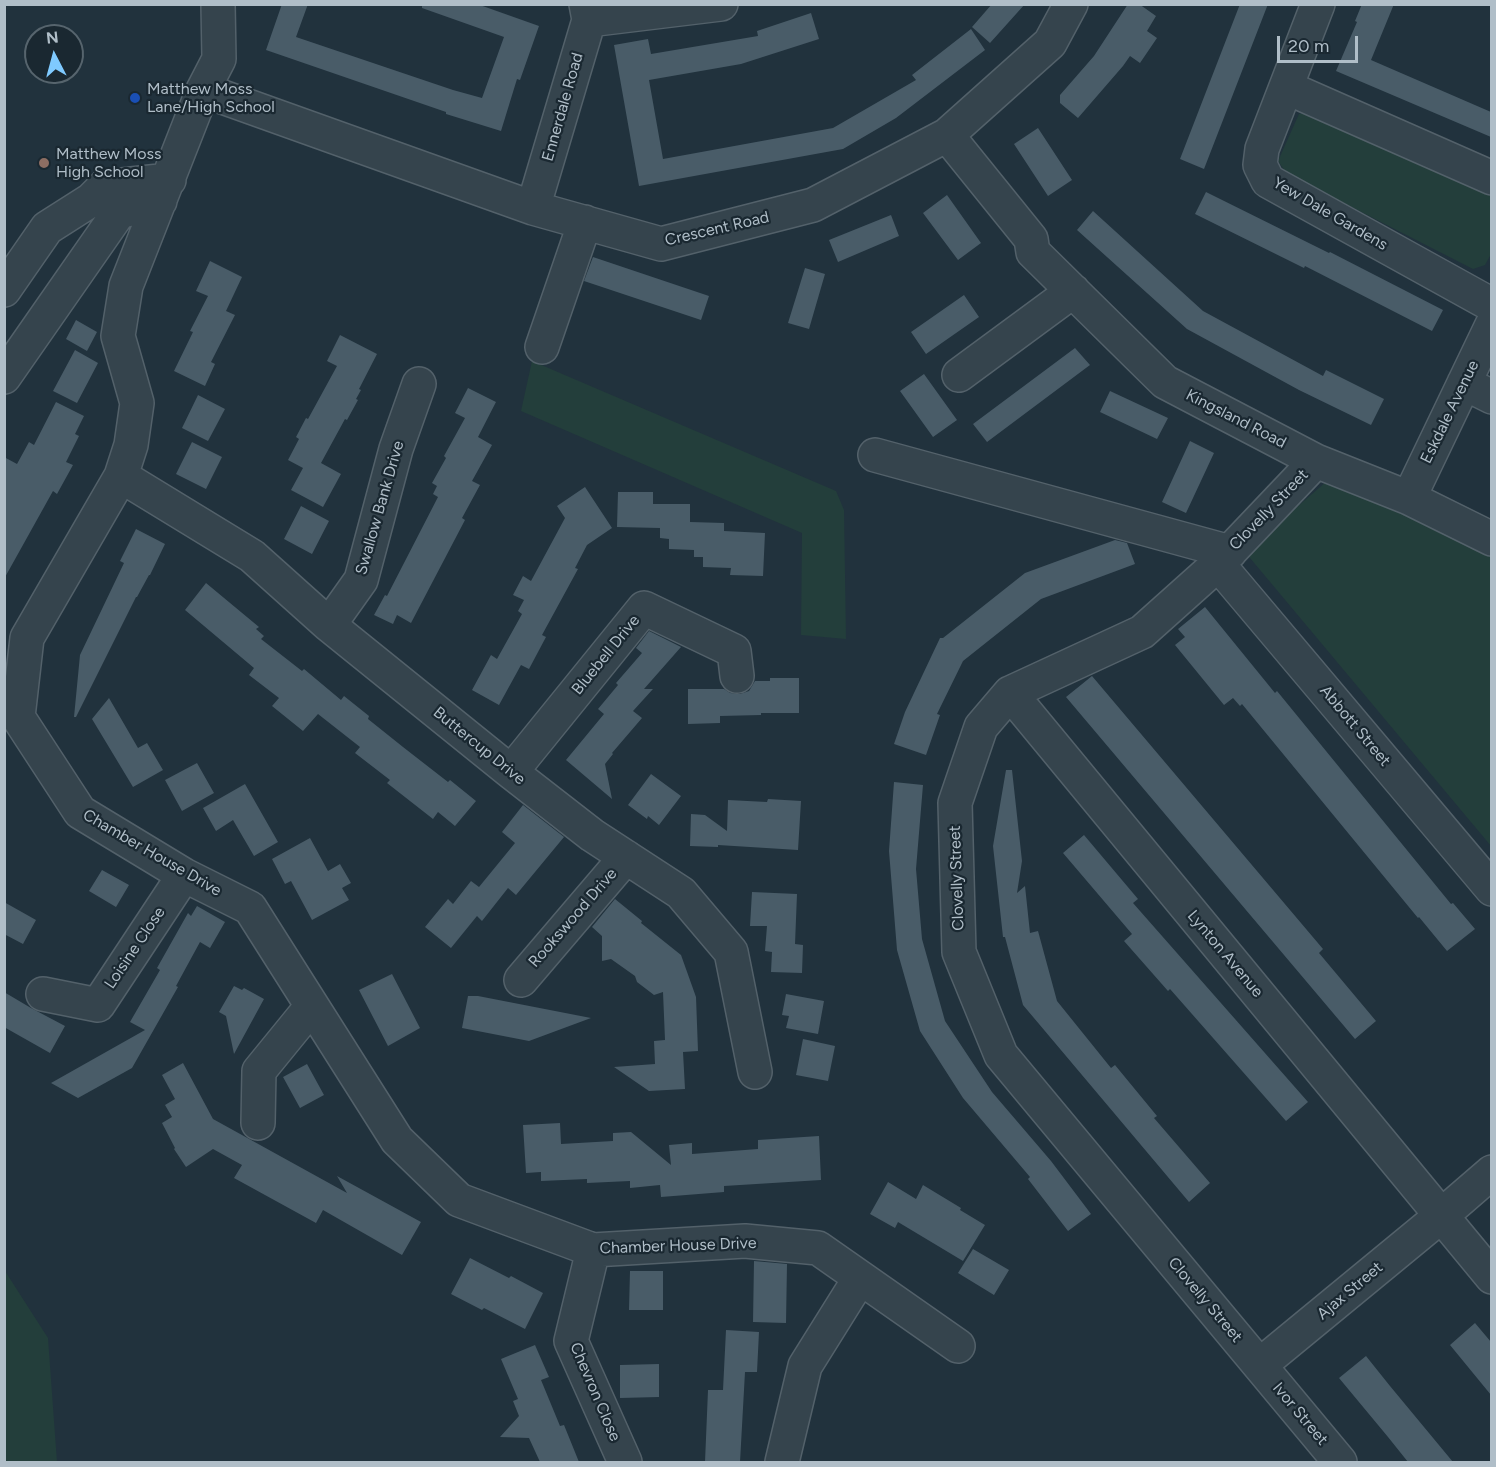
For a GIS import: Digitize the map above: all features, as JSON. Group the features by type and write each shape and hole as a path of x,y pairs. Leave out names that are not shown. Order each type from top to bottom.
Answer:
{"street":[{"name":"Chamber House Drive","path":"218,4 219,59 203,90 126,286 118,336 137,403 131,445 121,476 27,638 11,719 80,812 184,876 250,908 397,1140 459,1200 593,1251 745,1241 818,1248 958,1346"},
{"path":"588,12 721,4"},
{"name":"Crescent Road","path":"203,90 533,208 661,243 813,205 947,135 1050,43 1071,4"},
{"name":"Yew Dale Gardens","path":"1318,4 1262,150 1260,165 1268,181 1491,305"},
{"name":"Ennerdale Road","path":"533,208 588,12"},
{"path":"1285,91 1297,92 1491,178"},
{"name":"Kingsland Road","path":"947,135 1030,239 1033,252 1165,382 1316,461 1409,498 1491,539"},
{"path":"4,290 47,228 91,200 104,187 164,190"},
{"path":"4,377 119,212 164,190"},
{"path":"542,347 585,222"},
{"path":"959,375 1073,291"},
{"name":"Eskdale Avenue","path":"1409,498 1478,390 1491,325"},
{"name":"Swallow Bank Drive","path":"329,625 361,580 396,449 419,384"},
{"path":"875,455 1224,558"},
{"name":"Clovelly Street","path":"1260,1365 1001,1055 959,952 955,803 981,727 1010,693 1142,632 1224,558 1316,461"},
{"name":"Buttercup Drive","path":"121,476 252,556 329,625 511,772 592,835 681,893 731,952 755,1072"},
{"name":"Abbott Street","path":"1224,558 1491,889"},
{"name":"Bluebell Drive","path":"511,772 644,608 734,651 737,676"},
{"name":"Lynton Avenue","path":"1010,693 1441,1216"},
{"name":"Rookswood Drive","path":"521,980 626,857"},
{"name":"Loisine Close","path":"44,994 98,1005 184,876"},
{"path":"258,1123 259,1071 312,1006"},
{"name":"Ajax Street","path":"1260,1365 1491,1172"},
{"path":"1441,1216 1491,1277"},
{"name":"Chevron Close","path":"593,1251 571,1341 625,1462"},
{"path":"782,1462 805,1366 860,1278"},
{"name":"Ivor Street","path":"1260,1365 1340,1462"}],"green space":[{"path":"1313,112 1491,189 1491,254 1485,265 1473,269 1287,174 1278,161 1299,114"},
{"path":"532,361 836,491 844,510 846,639 801,635 802,533 521,411"},
{"path":"1334,475 1491,555 1491,846 1245,552"},
{"path":"5,1271 48,1338 57,1462 5,1462"}],"building":[{"path":"282,4 308,4 296,37 482,98 504,37 422,8 422,4 477,4 539,26 520,80 517,79 501,131 446,114 446,112 266,50"},
{"path":"992,4 1025,4 990,43 972,27"},
{"path":"1128,4 1139,4 1156,16 1147,31 1157,38 1140,63 1130,56 1078,118 1060,103 1060,95 1094,56"},
{"path":"1240,4 1268,4 1204,169 1180,159"},
{"path":"1362,4 1394,4 1371,60 1491,112 1491,137 1336,71 1357,22 1355,21"},
{"path":"811,13 819,39 741,64 649,80 663,159 833,128 916,80 912,75 971,29 985,50 896,118 843,149 639,186 614,45 648,39 651,54 758,36 757,31"},
{"path":"1038,128 1072,180 1048,196 1014,144"},
{"path":"1206,192 1443,310 1432,331 1305,266 1304,268 1195,214"},
{"path":"947,195 981,243 958,260 923,213"},
{"path":"1093,211 1203,311 1323,376 1326,370 1384,399 1371,425 1299,390 1187,329 1077,230"},
{"path":"891,215 899,236 838,262 829,240"},
{"path":"593,257 709,296 701,320 584,281"},
{"path":"210,261 242,277 226,311 235,315 211,362 215,364 205,386 174,371 193,332 190,331 208,296 196,291"},
{"path":"805,268 825,274 809,329 788,323"},
{"path":"964,295 979,317 926,354 911,332"},
{"path":"76,320 97,332 87,351 66,339"},
{"path":"340,335 377,354 359,389 361,390 356,399 358,400 321,463 341,474 323,507 291,490 303,468 288,460 299,439 296,437 337,366 327,361"},
{"path":"1075,348 1090,365 987,442 973,424"},
{"path":"75,350 98,363 77,403 53,391"},
{"path":"924,374 957,420 933,437 900,391"},
{"path":"468,388 496,402 478,437 492,445 472,481 480,485 462,518 465,520 411,623 397,615 393,624 374,615 385,595 387,596 438,497 433,494 437,486 432,483 465,418 455,413"},
{"path":"1110,391 1168,418 1157,439 1100,412"},
{"path":"198,395 225,409 208,441 182,428"},
{"path":"56,402 84,416 75,434 79,436 66,462 73,465 57,494 53,491 4,579 4,457 17,464 29,442 34,445"},
{"path":"1190,441 1214,453 1186,513 1162,502"},
{"path":"192,442 222,457 206,489 176,474"},
{"path":"585,487 612,528 587,545 575,568 578,569 542,635 546,637 529,669 521,665 499,705 472,690 491,655 497,659 522,614 518,611 524,600 513,595 523,576 531,581 565,518 557,506"},
{"path":"618,492 653,492 653,504 690,504 690,522 724,523 724,531 765,533 763,576 730,575 731,568 703,567 703,557 694,557 694,550 669,549 669,539 660,538 660,528 617,527"},
{"path":"301,506 329,521 312,554 284,539"},
{"path":"136,529 165,544 74,717 80,655 124,563 120,561"},
{"path":"1115,540 1127,543 1135,564 1041,599 963,661 937,714 940,715 926,755 894,744 905,712 940,638 943,638 1025,573"},
{"path":"206,583 259,627 256,629 264,636 261,639 302,671 304,669 341,700 344,696 403,747 476,801 455,826 438,812 433,819 387,783 390,780 355,753 360,747 318,714 303,731 272,706 279,698 249,675 254,668 185,610"},
{"path":"1205,607 1275,693 1277,691 1451,904 1453,903 1475,929 1447,951 1242,704 1240,706 1233,698 1224,705 1175,645 1185,637 1178,629"},
{"path":"649,631 681,647 644,689 653,689 633,711 642,718 605,764 612,799 566,760 604,714 598,709 618,685 616,683 642,653 636,648"},
{"path":"1092,676 1323,949 1319,953 1376,1021 1355,1039 1066,697"},
{"path":"770,678 799,678 799,713 720,716 720,723 688,724 688,689 724,689 730,693 740,694 749,691 755,681 770,681"},
{"path":"109,698 138,748 147,743 163,770 133,787 92,719"},
{"path":"197,763 214,793 182,811 165,780"},
{"path":"1006,770 1012,770 1022,861 1017,893 1025,886 1030,933 1038,931 1057,1001 1111,1068 1115,1065 1157,1116 1154,1118 1210,1183 1189,1202 1023,1005 1005,937 1003,937 993,846"},
{"path":"651,774 681,796 659,825 628,805"},
{"path":"894,782 923,785 916,869 922,939 945,1021 992,1092 1051,1161 1091,1214 1068,1231 1028,1179 1030,1177 963,1098 920,1031 897,950 889,851"},
{"path":"245,784 278,842 254,856 233,820 216,831 203,808"},
{"path":"768,799 801,801 798,850 718,845 718,847 690,846 691,814 705,815 727,831 728,800 767,802"},
{"path":"523,805 564,837 516,895 508,888 482,921 477,916 451,948 425,927 448,899 453,904 471,881 479,887 515,843 502,832"},
{"path":"1084,835 1138,899 1133,903 1308,1102 1286,1121 1170,989 1168,991 1124,941 1132,934 1063,853"},
{"path":"310,838 328,871 340,864 351,883 342,888 349,900 312,920 291,881 285,884 272,859"},
{"path":"102,870 129,885 116,907 89,891"},
{"path":"752,892 797,894 795,944 803,945 802,973 771,972 772,952 765,951 767,926 750,926"},
{"path":"615,899 681,955 696,997 698,1051 683,1052 685,1089 649,1091 614,1067 655,1064 654,1041 665,1040 663,992 654,995 637,982 635,976 611,959 602,961 602,936 592,927"},
{"path":"4,902 36,920 23,944 4,934"},
{"path":"197,906 225,922 210,948 200,942 176,986 178,987 132,1068 78,1098 51,1083 145,1030 130,1022 160,970 157,968 188,913 191,916"},
{"path":"392,974 420,1028 388,1046 359,990"},
{"path":"234,986 242,990 244,988 264,999 234,1054 226,1016 219,1012"},
{"path":"4,992 65,1026 50,1053 4,1027"},
{"path":"786,994 824,1001 818,1034 786,1028 789,1016 782,1015"},
{"path":"468,996 591,1018 529,1041 462,1028"},
{"path":"803,1039 835,1046 828,1081 796,1075"},
{"path":"183,1063 213,1119 347,1193 337,1176 421,1222 402,1255 323,1210 316,1223 234,1178 242,1165 213,1149 186,1167 174,1149 162,1123 172,1117 165,1105 175,1099 162,1075"},
{"path":"307,1064 324,1095 300,1108 283,1077"},
{"path":"560,1123 561,1144 613,1141 613,1133 631,1132 671,1165 669,1145 692,1143 692,1154 758,1149 758,1140 819,1136 821,1180 724,1186 724,1192 661,1197 660,1185 630,1188 630,1181 587,1183 587,1179 541,1181 541,1172 526,1173 523,1125"},
{"path":"888,1182 916,1199 923,1185 985,1225 963,1261 898,1222 895,1228 870,1214"},
{"path":"973,1249 1009,1270 994,1295 958,1273"},
{"path":"470,1258 543,1293 525,1329 451,1294"},
{"path":"754,1261 787,1264 786,1323 753,1322"},
{"path":"630,1271 663,1271 663,1310 629,1310"},
{"path":"1475,1323 1491,1342 1491,1395 1450,1345"},
{"path":"726,1330 759,1332 757,1372 745,1372 740,1462 705,1462 708,1390 723,1390"},
{"path":"535,1345 549,1377 541,1380 560,1426 564,1425 579,1462 540,1462 529,1438 500,1437 519,1416 513,1401 518,1399 501,1359"},
{"path":"1366,1356 1453,1462 1408,1462 1339,1378"},
{"path":"659,1364 659,1397 620,1398 620,1365"}],"place":[{"name":"Matthew Moss Lane/High School","path":"135,98"},
{"name":"Matthew Moss High School","path":"44,163"}]}
